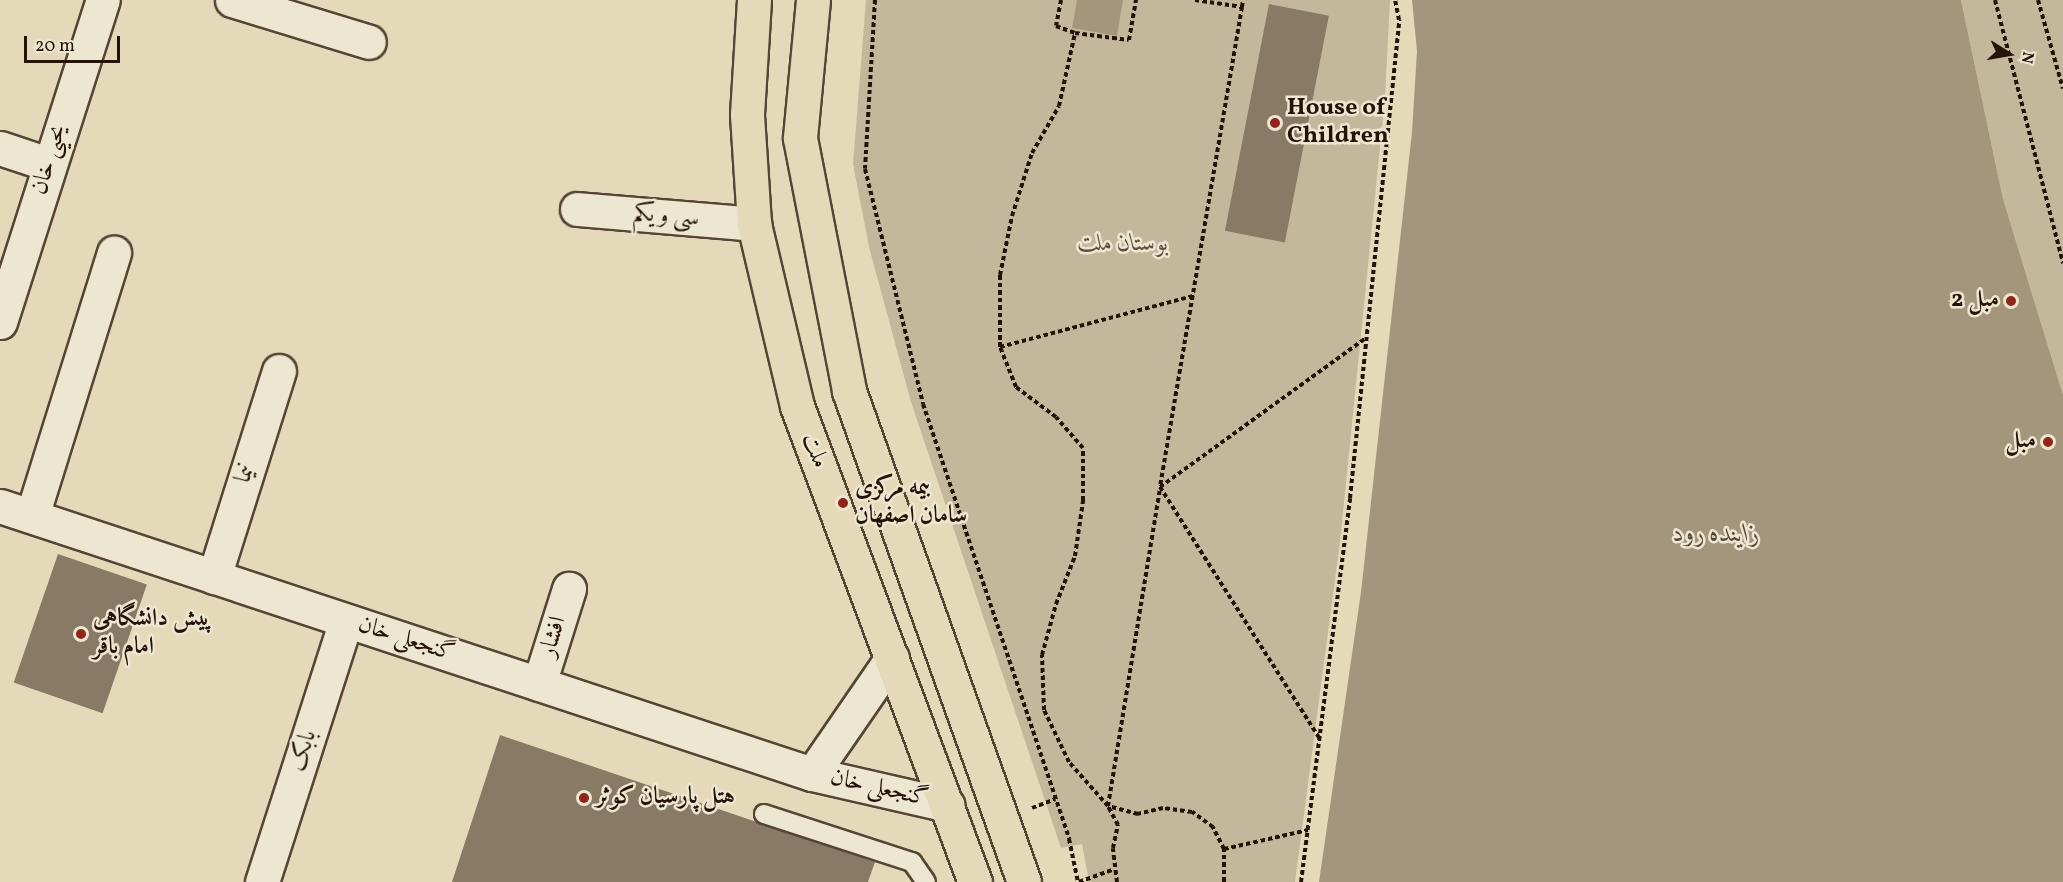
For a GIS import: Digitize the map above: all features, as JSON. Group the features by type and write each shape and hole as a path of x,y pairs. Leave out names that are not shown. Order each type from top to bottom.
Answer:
{"main road":[{"name":"ملت","path":"754,0 747,115 754,224 797,406 975,882"},
{"path":"813,0 800,138 849,391 1024,882"}],"street":[{"name":"یحیی خان","path":"0,322 12,244 48,164 103,0"},
{"path":"232,0 369,42"},
{"path":"0,148 48,164"},
{"name":"سی و یکم","path":"577,210 754,224"},
{"path":"33,516 114,252"},
{"name":"نیما","path":"214,577 279,372"},
{"name":"گنجعلی خان","path":"0,506 812,774 947,805"},
{"name":"افشار","path":"539,684 568,589"},
{"name":"بابک","path":"262,882 346,621"},
{"name":"گنجعلی خان","path":"812,774 892,658"}],"lane":[{"path":"764,814 912,862 926,882"}],"path":[{"path":"875,0 865,169 923,404 1069,839 1079,882 1113,869"},
{"path":"1060,0 1056,26 1075,33 1129,40 1136,0"},
{"path":"1195,0 1242,8"},
{"path":"1108,806 1243,0"},
{"path":"1301,882 1367,337 1399,21 1395,0"},
{"path":"1995,0 2063,263"},
{"path":"2038,0 2063,89"},
{"path":"1075,33 1059,106 1032,153 1012,216 1000,275 1000,347 1016,387 1056,417 1083,448 1083,501 1075,556 1056,604 1042,656 1044,710 1069,762 1108,806 1118,825 1113,869 1117,882"},
{"path":"1000,347 1193,296"},
{"path":"1160,487 1367,337"},
{"path":"1160,487 1320,739"},
{"path":"1108,806 1138,814 1163,808 1192,812 1213,827 1224,849 1224,882"},
{"path":"1224,849 1308,830"}],"green space":[{"name":"بوستان ملت","path":"866,0 1390,0 1385,98 1340,542 1295,882 1089,882 1082,844 1061,848 911,402 869,247 853,164"},
{"path":"1961,0 2063,0 2063,395 2003,199"}],"water":[{"path":"1077,0 1123,0 1117,36 1072,28"},
{"name":"زاینده رود","path":"1412,0 1961,0 2003,199 2063,395 2063,882 1319,882 1361,592 1412,132 1417,51"}],"building":[{"name":"House of Children","path":"1269,4 1329,16 1285,242 1225,231"},
{"name":"پیش دانشگاهی امام باقر","path":"58,554 147,585 103,713 14,683"},
{"name":"هتل پارسیان کوثر","path":"500,735 875,862 868,882 452,882"}],"place":[{"name":"House of Children","path":"1275,123"},
{"name":"مبل 2","path":"2011,301"},
{"name":"مبل","path":"2048,442"},
{"name":"بیمه مرکزی سامان اصفهان","path":"843,503"},
{"name":"پیش دانشگاهی امام باقر","path":"81,634"},
{"name":"هتل پارسیان کوثر","path":"584,798"}]}
